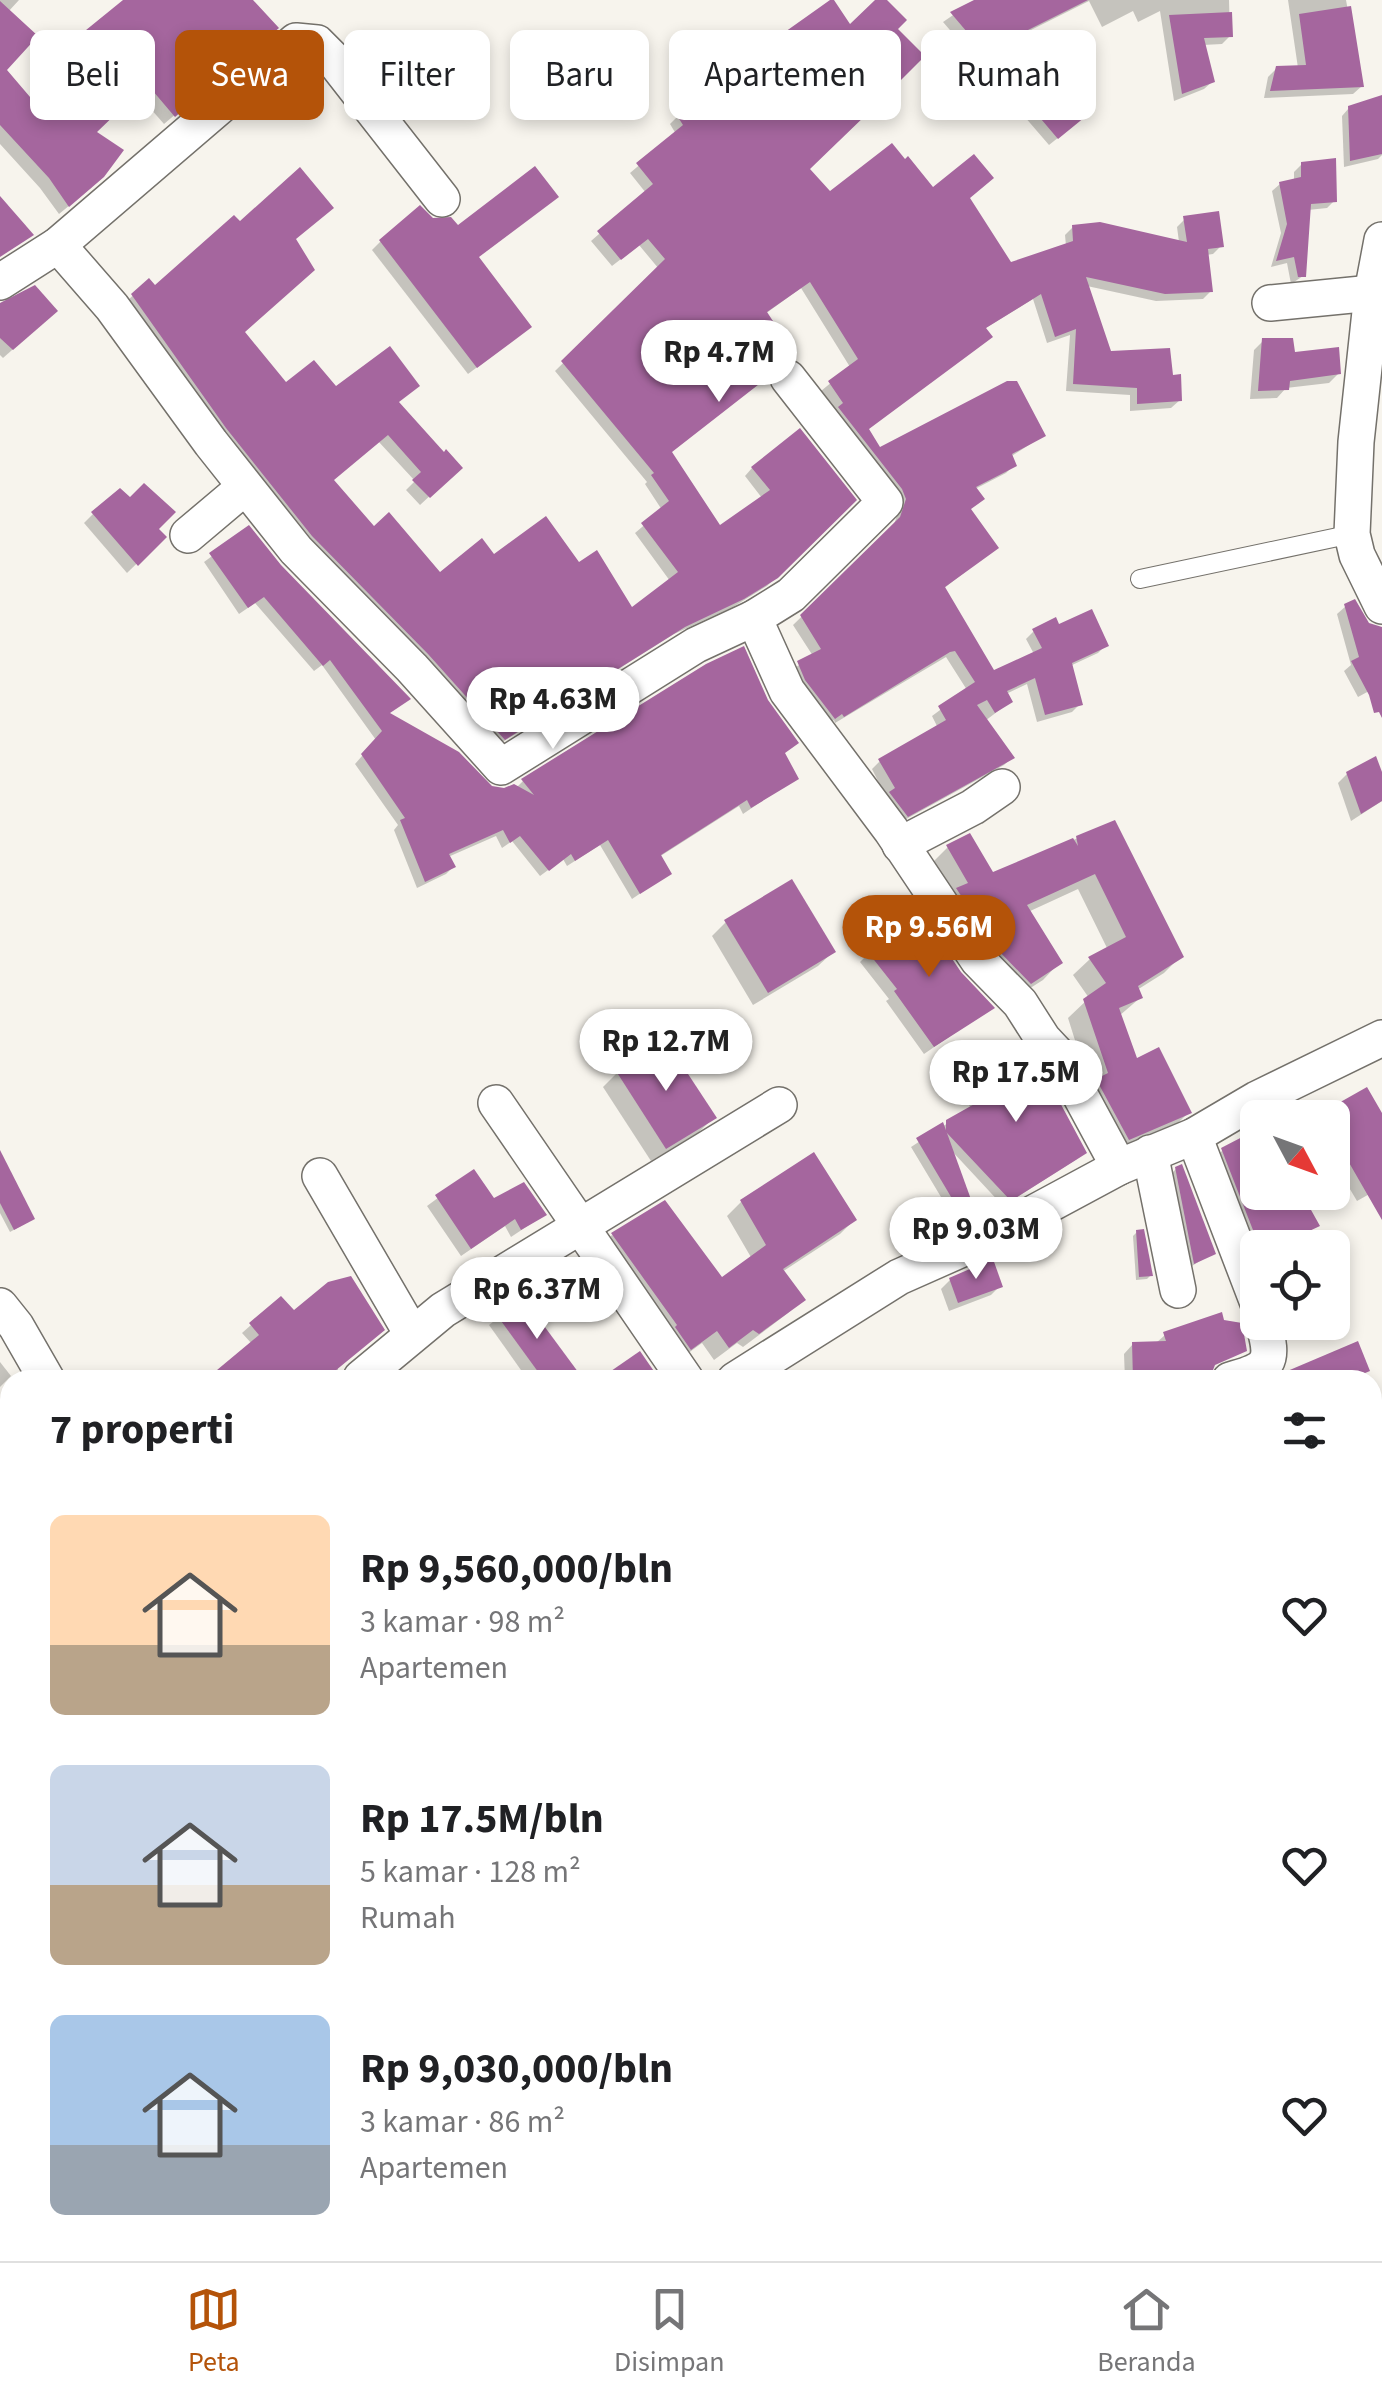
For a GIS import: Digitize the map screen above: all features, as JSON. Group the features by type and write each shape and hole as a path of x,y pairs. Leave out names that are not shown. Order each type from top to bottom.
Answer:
{"street":[{"path":"0,282 58,244 296,41 317,43 331,57 442,200"},
{"path":"1382,240 1372,293 1374,371 1356,442 1352,534 1357,554 1382,606"},
{"path":"58,244 112,307 296,550 501,766 696,645 754,618 791,595 885,502 788,378"},
{"path":"1270,303 1372,293"},
{"path":"188,535 245,486"},
{"path":"754,618 786,691 900,844 978,960 1020,1003 1135,1160 1178,1290"},
{"path":"900,844 973,807 1002,787"},
{"path":"751,1370 899,1277 988,1237 1135,1160 1194,1136 1382,1038"},
{"path":"496,1103 679,1370"},
{"path":"371,1370 444,1310 779,1104"},
{"path":"1194,1136 1240,1256"},
{"path":"320,1176 412,1334"},
{"path":"0,1306 41,1370"},
{"path":"1261,1370 1268,1361 1268,1340"}],"lane":[{"path":"1140,578 1352,534"}],"building":[{"path":"123,0 253,0 279,28 175,30 175,117 155,93 155,30 86,30"},
{"path":"830,0 834,0 850,24 875,0 887,0 907,20 899,30 788,30"},
{"path":"974,0 1088,0 1028,30 965,30 950,12"},
{"path":"0,1 31,30 30,45 7,70 30,97 30,120 110,120 97,132 124,150 104,177 69,207 49,178 0,125"},
{"path":"1351,6 1364,87 1270,91 1276,66 1306,65 1299,14"},
{"path":"1232,12 1233,37 1204,38 1215,82 1182,94 1169,15"},
{"path":"901,32 921,52 921,60 901,80"},
{"path":"1382,95 1382,154 1350,161 1348,106"},
{"path":"680,120 861,120 810,169 830,191 892,143 933,187 974,154 994,178 970,198 1011,262 1073,241 1072,225 1100,222 1187,242 1183,216 1219,211 1224,247 1208,249 1213,292 1165,294 1086,277 1111,351 1170,348 1173,375 1181,374 1182,401 1137,404 1137,388 1073,384 1076,329 1055,337 1041,294 986,328 993,337 869,429 880,447 1007,381 1017,381 1046,436 1012,454 1017,466 976,487 985,499 971,509 999,548 945,587 994,670 1042,648 1032,629 1056,617 1059,624 1092,609 1109,646 1072,663 1083,705 1045,715 1035,678 1007,691 1013,702 995,713 987,700 977,705 1015,758 908,817 889,792 895,788 878,759 953,716 946,720 938,706 975,682 955,651 950,652 835,719 805,680 797,661 821,649 800,615 900,517 906,499 838,407 843,403 828,381 858,359 810,282 767,312 796,356 776,361 767,378 672,452 720,525 770,490 751,467 800,428 857,500 778,578 685,627 505,740 428,654 312,536 226,428 131,294 149,278 155,285 234,215 240,221 300,167 334,208 296,239 315,270 245,332 286,382 314,360 336,386 390,346 420,386 399,402 463,468 430,498 412,480 421,472 388,435 334,480 374,526 389,512 440,572 482,538 494,554 546,516 579,562 597,550 632,607 678,572 641,523 669,501 651,475 654,473 561,361 665,259 648,239 621,260 597,231 653,184 636,163 683,125"},
{"path":"1042,120 1081,120 1058,139"},
{"path":"1336,158 1337,202 1311,204 1306,277 1298,277 1294,257 1276,261 1287,224 1279,182 1301,177 1301,162"},
{"path":"535,166 559,197 479,257 532,327 477,368 379,240 420,205 433,218 451,217 458,225"},
{"path":"0,196 34,235 0,257"},
{"path":"35,285 58,311 13,350 0,338 0,303"},
{"path":"1262,338 1293,338 1295,352 1339,347 1341,374 1290,381 1289,390 1258,391"},
{"path":"144,483 176,512 159,529 167,537 138,566 91,512 120,488 130,497"},
{"path":"249,525 281,565 411,699 390,713 459,752 492,786 504,788 514,784 534,795 521,779 706,664 744,646 768,700 799,743 785,753 799,779 751,808 747,800 661,855 672,874 640,894 608,840 575,861 571,854 549,871 520,836 510,843 503,830 449,854 456,867 425,882 400,820 405,818 361,754 382,731 330,660 323,666 264,597 248,608 209,553"},
{"path":"1355,599 1369,623 1382,627 1382,718 1379,712 1374,713 1351,661 1359,657 1344,604"},
{"path":"1376,756 1382,772 1382,801 1361,814 1346,772"},
{"path":"1115,820 1184,957 1138,986 1143,998 1119,1008 1137,1058 1159,1047 1192,1113 1129,1140 1096,1079 1108,1073 1083,999 1106,983 1088,957 1126,937 1095,874 1027,905 1063,963 1031,984 995,947 956,888 968,883 946,845 970,833 993,872 1073,838 1078,846 1076,836"},
{"path":"792,879 836,952 768,993 724,920"},
{"path":"919,910 961,972 995,1008 934,1047 867,951"},
{"path":"665,1039 717,1118 666,1149 616,1071"},
{"path":"1021,1044 1042,1069 1087,1153 1011,1201 946,1132 946,1120 978,1102 965,1083"},
{"path":"1367,1087 1382,1113 1382,1220 1350,1164 1350,1100 1344,1100"},
{"path":"943,1122 977,1216 966,1222 916,1138"},
{"path":"1240,1138 1240,1197 1221,1148"},
{"path":"0,1150 35,1219 14,1230 0,1203"},
{"path":"814,1152 857,1220 783,1269 806,1300 759,1334 753,1330 729,1348 717,1331 691,1350 611,1233 665,1200 722,1277 766,1245 740,1200"},
{"path":"1182,1164 1216,1254 1194,1264 1175,1167"},
{"path":"474,1169 494,1198 524,1182 547,1215 521,1230 515,1219 471,1249 435,1195"},
{"path":"1245,1210 1311,1210 1320,1226 1311,1230 1253,1230"},
{"path":"1144,1229 1153,1276 1139,1277 1136,1230"},
{"path":"993,1259 1003,1287 958,1303 949,1278"},
{"path":"351,1276 385,1330 336,1370 217,1370 259,1335 249,1323 281,1296 294,1310 328,1282"},
{"path":"522,1296 577,1370 537,1370 496,1314"},
{"path":"1222,1312 1224,1320 1240,1323 1240,1340 1245,1340 1247,1351 1215,1365 1213,1370 1133,1370 1132,1342 1166,1341 1163,1332"},
{"path":"1358,1341 1370,1370 1290,1370"},
{"path":"640,1351 653,1370 612,1370"}]}
